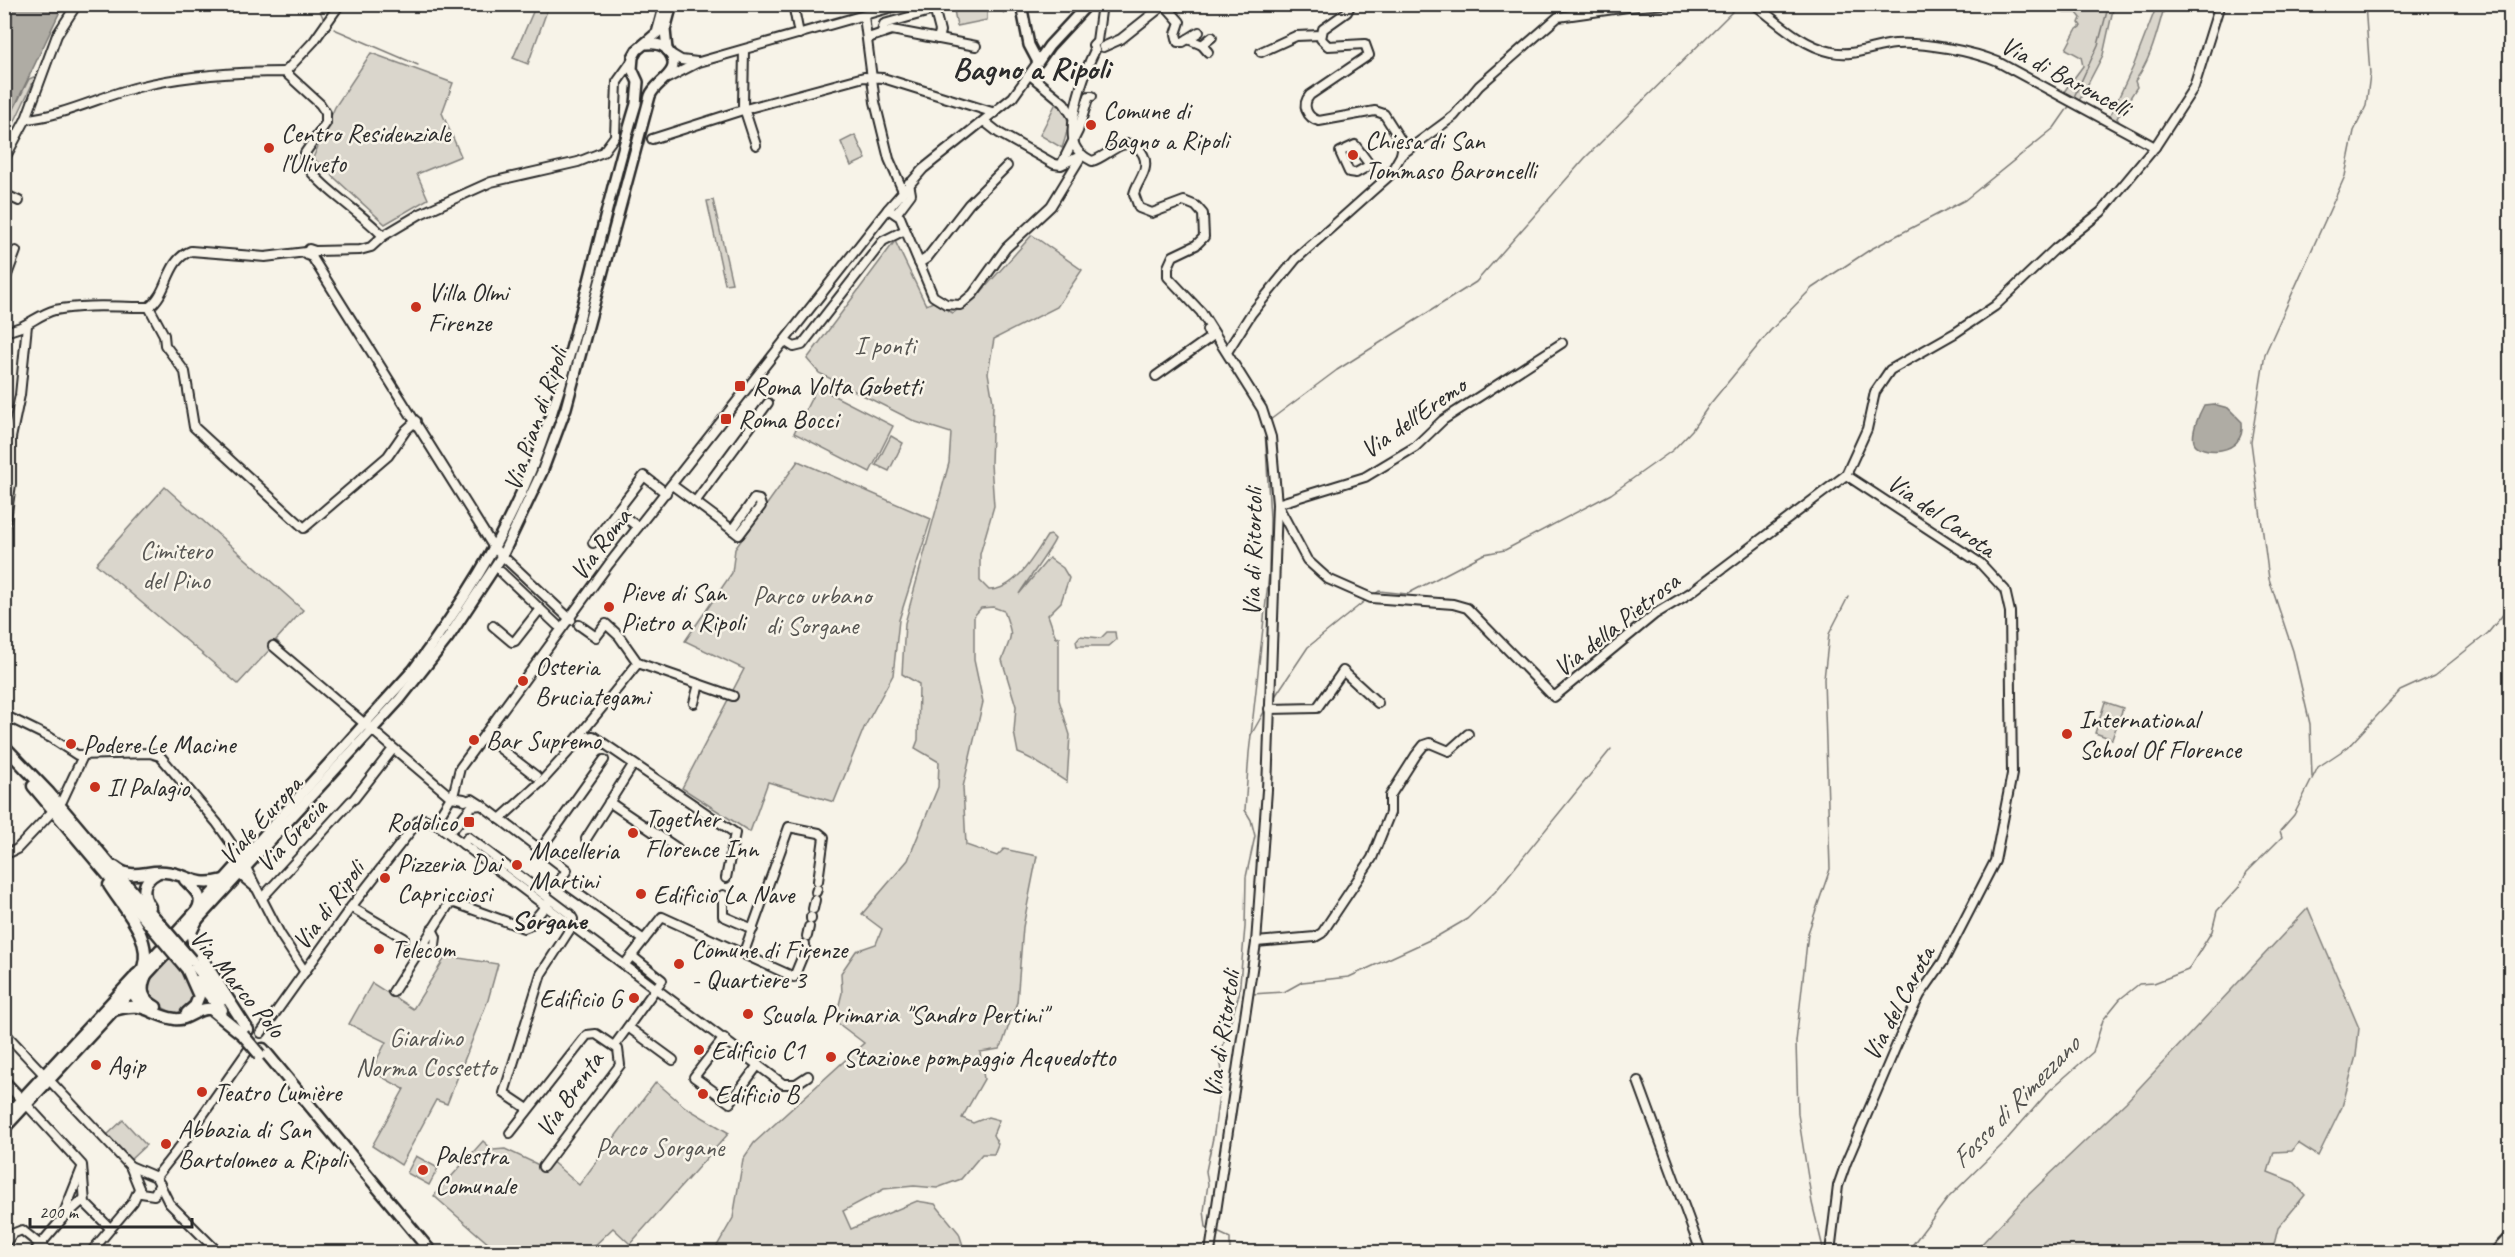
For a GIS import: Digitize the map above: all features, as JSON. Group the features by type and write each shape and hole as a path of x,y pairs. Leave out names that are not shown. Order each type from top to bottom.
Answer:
{"highway":[{"name":"Via Marco Polo","path":"4,746 246,1032 422,1252"},
{"name":"Via Marco Polo","path":"4,755 94,853"},
{"path":"94,853 126,874 160,872 206,883 224,880"},
{"path":"94,853 143,939 146,952 142,988 147,1002 166,1012 182,1015 192,1009 199,996 189,965"},
{"path":"158,928 144,892 147,880 160,872"},
{"path":"182,878 199,896 201,904 191,932 194,946 246,1032"},
{"path":"142,973 133,988 135,998 141,1005 176,1019 211,1009 246,1032"},
{"path":"114,1010 141,1005"},
{"name":"Via Marco Polo","path":"262,1052 431,1252"},
{"path":"2496,1252 2511,1237"}],"main road":[{"path":"632,61 637,50 647,44 658,31 665,4"},
{"name":"Via Pian di Ripoli","path":"369,727 442,647 502,556 529,503 560,427 574,380 647,105 652,91 672,68 665,30 672,4"},
{"path":"1021,4 1029,45 1038,62"},
{"name":"Via Roma","path":"1038,62 1049,46 1088,4"},
{"path":"647,44 659,44 669,52"},
{"name":"Via Pian di Ripoli","path":"369,727 440,634 494,548 530,472 553,408 636,104 636,77 632,61"},
{"path":"636,77 647,84 661,82"},
{"name":"Viale Europa","path":"197,915 224,880 244,863 369,727"},
{"name":"Viale Europa","path":"178,936 237,876 244,863"},
{"path":"4,1129 24,1102 165,950"},
{"path":"47,1077 133,988"},
{"path":"4,1081 24,1102"},
{"path":"4,1118 24,1102"}],"street":[{"path":"4,160 26,119 51,46 77,4"},
{"path":"285,72 314,41 340,4"},
{"path":"793,4 799,34"},
{"path":"661,82 699,62 903,4"},
{"path":"888,208 896,214 905,230 932,292 939,301 951,306 965,302 1006,248 1051,206 1082,155 1073,140 1073,117 1098,46 1102,4"},
{"path":"1228,354 1251,314 1296,259 1389,176 1401,155 1403,144 1384,114 1375,111 1319,121 1309,115 1305,105 1310,95 1369,55 1365,44 1328,46 1323,43 1321,35 1326,27 1349,10 1351,4"},
{"path":"1401,155 1454,116 1479,86 1558,17 1668,4"},
{"name":"Via di Baroncelli","path":"1754,4 1799,38 1830,52 1854,54 1902,44 1982,55 2155,147"},
{"path":"1846,475 1867,429 1875,392 1890,370 1955,333 1995,306 2055,249 2101,212 2155,147 2194,87 2220,4"},
{"path":"1098,46 1121,39 1165,5 1180,22 1176,34 1178,42 1199,33"},
{"path":"882,33 884,24 934,7 940,31 938,39"},
{"path":"864,16 872,76 889,159 903,191"},
{"path":"868,38 892,30 976,46"},
{"path":"1261,52 1296,36 1321,35"},
{"path":"1202,45 1212,37"},
{"path":"1188,39 1202,45 1208,52"},
{"path":"744,50 744,109 756,145"},
{"path":"669,52 681,60 699,62"},
{"path":"4,331 19,330 38,316 62,309 149,307 161,296 174,264 186,252 265,257 360,250 371,247 383,236 420,214 491,182 585,160 605,150 615,136 616,85 632,61"},
{"name":"Via Roma","path":"441,828 438,818 452,796 460,768 638,527 754,377 786,342 909,183 931,162 985,122 1018,92 1038,62"},
{"path":"26,119 51,114 140,86 239,72 285,72 320,104 326,113 326,123 305,153 304,163 335,194 363,215 383,236"},
{"path":"621,75 629,73 636,77"},
{"path":"1030,75 1064,104 1073,117"},
{"path":"652,139 744,109 872,76 895,81 995,113"},
{"path":"985,122 999,133 1061,165 1089,96 1092,96"},
{"name":"Via di Ritortoli","path":"1061,165 1082,155 1095,161 1121,145 1133,145 1141,151 1145,160 1144,173 1134,194 1140,208 1146,212 1155,212 1184,201 1194,204 1201,212 1205,223 1203,237 1196,245 1173,256 1167,272 1173,284 1201,312 1267,422 1277,504 1267,790 1256,942 1249,1002 1211,1229 1210,1252"},
{"path":"919,263 927,258 969,204 1007,166"},
{"name":"Via Roma","path":"896,214 911,194 909,183"},
{"path":"4,194 19,201"},
{"path":"786,342 794,347 802,345 879,245 888,237 905,230"},
{"path":"5,282 16,251"},
{"path":"311,253 494,548 571,620"},
{"path":"149,307 164,335 165,345 185,372 194,427 304,528 388,456 416,421"},
{"path":"1156,376 1211,337 1201,319 1201,312"},
{"path":"4,534 11,484 8,437 20,395 27,325"},
{"name":"Via dell'Eremo","path":"1277,504 1365,477 1415,447 1443,420 1562,343"},
{"path":"695,502 768,403"},
{"name":"Via della Pietrosa","path":"1277,504 1307,560 1328,579 1371,597 1453,604 1467,608 1554,697 1655,614 1690,593 1846,475"},
{"name":"Via del Carota","path":"1830,1252 1839,1186 1850,1153 1906,1023 1920,995 1943,962 1995,861 2009,800 2013,747 2010,612 2005,590 1980,563 1846,475"},
{"path":"593,543 644,476 666,493"},
{"path":"672,485 739,535 761,506 761,502 755,498"},
{"path":"617,512 638,527"},
{"path":"501,572 557,625"},
{"path":"530,600 538,591"},
{"path":"493,626 512,642 515,641 540,609"},
{"path":"579,625 596,637 606,624 619,636 638,663 734,696"},
{"path":"273,646 393,749 452,796 464,800 472,799 483,806 567,870 560,880 644,940"},
{"path":"572,751 580,732 638,663"},
{"path":"1269,709 1317,708 1343,671 1378,703"},
{"path":"694,703 699,684"},
{"path":"4,715 83,756 117,752 150,753 160,756 217,823 244,863 280,934 305,972"},
{"path":"1256,942 1315,937 1322,933 1372,858 1390,813 1390,796 1416,755 1424,745 1430,743 1449,751 1468,734"},
{"path":"484,736 536,776"},
{"path":"500,819 584,737 593,736 735,833 726,878"},
{"name":"Via Grecia","path":"261,894 352,800 393,749"},
{"path":"62,801 83,756"},
{"path":"540,849 604,760"},
{"path":"586,839 633,765"},
{"path":"457,777 467,812"},
{"path":"609,802 676,848"},
{"path":"441,828 453,829 474,804 483,806"},
{"path":"4,849 11,852 17,849 50,814"},
{"name":"Via di Ripoli","path":"261,1033 351,907 419,820 426,819 441,828"},
{"path":"458,824 456,834 462,843"},
{"path":"625,964 662,917 744,952 794,977 805,946 816,890 824,837 819,833 789,827 744,952"},
{"path":"441,828 572,916 572,926 541,974 504,1093 528,1109"},
{"path":"501,868 545,907 625,964 783,1084 795,1084 808,1076"},
{"path":"237,876 261,894"},
{"path":"723,895 723,916 753,929"},
{"path":"393,992 447,905 455,903 526,928 551,900"},
{"path":"351,907 404,938"},
{"path":"510,1133 589,1033 596,1034 614,1046 657,989 661,979 632,956"},
{"path":"628,1028 673,1060"},
{"path":"4,1032 129,1166 138,1186 149,1196 169,1203"},
{"path":"724,1038 694,1077 730,1103 758,1065"},
{"name":"Via Brenta","path":"543,1167 620,1065 620,1053 614,1046"},
{"path":"133,1202 157,1192 158,1180 249,1049"},
{"path":"1638,1081 1701,1252"},
{"path":"24,1102 82,1166 84,1199 110,1228"},
{"path":"62,1219 82,1166"},
{"path":"129,1166 158,1180 169,1203 218,1252"},
{"path":"91,1252 133,1202 141,1177 147,1174"},
{"path":"34,1252 62,1219 84,1199"},
{"path":"4,1245 12,1234 19,1230 26,1232 49,1252"}],"green space":[{"path":"536,5 549,5 528,64 513,58"},
{"path":"953,5 1001,5 1003,12 1001,10 987,12 987,20 957,26"},
{"path":"2061,5 2114,5 2103,55 2079,101 2063,93 2083,66 2081,57 2066,49 2076,30 2081,26 2079,23 2081,18 2077,13 2064,13"},
{"path":"2157,5 2165,5 2150,54 2135,81 2137,87 2117,118 2121,125 2109,118 2133,67"},
{"path":"371,53 453,83 442,113 461,156 417,174 428,199 385,224 313,158 335,107"},
{"path":"36,76 5,142 5,127 29,79"},
{"path":"1056,103 1065,113 1068,124 1062,148 1040,135"},
{"path":"855,135 866,159 851,166 841,142"},
{"path":"713,200 732,283 725,284 707,201"},
{"name":"I ponti","path":"1032,235 1082,270 1057,307 994,339 988,373 993,402 991,464 994,506 980,554 980,581 989,590 1008,584 1030,562 1047,536 1051,535 1055,539 1019,594 1049,558 1063,568 1069,578 1061,602 1048,615 1056,638 1059,637 1059,700 1070,735 1067,782 1018,753 1014,732 1016,706 1002,660 1010,640 1009,627 1004,611 993,607 981,608 974,616 974,660 983,702 963,787 966,845 997,856 1004,849 1037,856 1023,927 1017,1002 1002,1045 999,1049 980,1052 984,1079 962,1118 973,1123 988,1117 999,1120 993,1135 998,1144 994,1154 982,1154 961,1179 937,1188 914,1186 884,1189 843,1211 851,1229 917,1201 935,1204 959,1233 965,1252 721,1252 717,1246 733,1218 743,1159 754,1143 864,1043 835,1021 842,993 841,973 856,951 876,944 882,929 862,914 908,860 938,787 939,762 915,748 918,740 919,684 902,674 905,623 949,463 951,433 916,422 819,373 807,359 895,241 926,305 933,302 953,313 981,292"},
{"path":"817,387 893,426 870,472 794,433"},
{"path":"891,436 903,443 889,471 876,465"},
{"name":"Parco urbano di Sorgane","path":"798,461 931,519 899,620 893,675 864,728 834,802 768,782 750,832 682,788 744,669 685,641 732,573 735,549"},
{"name":"Cimitero del Pino","path":"165,487 303,610 276,640 279,643 277,646 274,645 238,684 96,564"},
{"path":"1107,632 1115,632 1116,640 1109,646 1077,646 1076,641 1080,636 1101,638"},
{"path":"2105,702 2123,708 2112,739 2095,733"},
{"path":"2308,908 2359,1028 2356,1056 2342,1107 2318,1156 2298,1143 2292,1151 2274,1152 2268,1172 2293,1182 2305,1195 2278,1228 2274,1245 2268,1252 1974,1252 2027,1196 2126,1102"},
{"name":"Giardino Norma Cossetto","path":"446,956 498,964 488,1000 447,1104 436,1100 401,1165 372,1146 404,1089 371,1071 386,1042 349,1024 372,983 413,1009"},
{"path":"170,958 195,989 195,1000 182,1013 173,1013 148,1000 147,983"},
{"name":"Parco Sorgane","path":"656,1082 685,1107 729,1133 630,1244 613,1228 588,1252 498,1252 434,1196 483,1141 493,1150 505,1149 543,1167 549,1159 579,1185"},
{"path":"123,1120 146,1145 130,1160 107,1135"},
{"name":"Palestra Comunale","path":"416,1156 438,1168 429,1185 407,1173"}],"shaded area":[{"path":"10,4 63,5 5,127 4,15"},
{"path":"2213,404 2228,408 2242,422 2241,434 2237,442 2221,450 2204,449 2197,446 2193,438 2204,405"}],"waterway":[{"path":"317,4 324,20"},
{"path":"1270,420 1337,370 1476,282 1585,158 1740,4"},
{"path":"2073,99 2098,45 2109,4"},
{"path":"2312,777 2310,724 2293,651 2269,579 2251,442 2265,354 2345,176 2354,131 2366,106 2370,74 2365,4"},
{"path":"334,29 418,65"},
{"path":"1375,594 1379,591 1407,594 1484,554 1505,550 1611,494 1673,450 1692,430 1710,404 1770,331 1812,288 1871,249 1965,200 2054,128 2070,105"},
{"path":"1251,735 1269,574 1270,519 1265,430"},
{"path":"1824,1252 1812,1203 1798,1114 1796,1042 1808,933 1830,869 1824,679 1829,634 1848,597"},
{"path":"1274,698 1308,647 1366,600"},
{"name":"Fosso di Rimezzano","path":"1907,1252 1948,1198 2002,1145 2050,1090 2093,1052 2103,1020 2120,999 2139,984 2154,983 2188,970 2212,931 2217,911 2239,887 2247,872 2282,837 2280,831 2294,815 2318,767 2348,747 2400,691 2435,675 2488,633 2510,606"},
{"path":"1211,1229 1206,1227 1204,1211 1208,1184 1206,1171 1214,1133 1222,1072 1220,1056 1239,994 1245,927 1246,877 1255,836 1251,820 1245,810 1249,753 1251,735 1264,712"},
{"path":"1252,994 1284,992 1302,982 1349,977 1436,937 1467,919 1495,892 1611,749"},
{"path":"1215,1231 1230,1238 1230,1252"}],"place":[{"name":"Comune di Bagno a Ripoli","path":"1091,125"},
{"name":"Centro Residenziale l'Uliveto","path":"269,148"},
{"name":"Chiesa di San Tommaso Baroncelli","path":"1353,155"},
{"name":"Villa Olmi Firenze","path":"416,307"},
{"name":"Roma Volta Gobetti","path":"740,386"},
{"name":"Roma Bocci","path":"726,419"},
{"name":"Pieve di San Pietro a Ripoli","path":"609,607"},
{"name":"Osteria Bruciategami","path":"523,681"},
{"name":"International School Of Florence","path":"2067,734"},
{"name":"Bar Supremo","path":"474,740"},
{"name":"Podere Le Macine","path":"71,744"},
{"name":"Il Palagio","path":"95,787"},
{"name":"Rodolico","path":"469,822"},
{"name":"Together Florence Inn","path":"633,833"},
{"name":"Macelleria Martini","path":"517,865"},
{"name":"Pizzeria Dai Capricciosi","path":"385,878"},
{"name":"Edificio La Nave","path":"641,894"},
{"name":"Telecom","path":"379,949"},
{"name":"Comune di Firenze - Quartiere 3","path":"679,964"},
{"name":"Edificio G","path":"634,998"},
{"name":"Scuola Primaria \"Sandro Pertini\"","path":"748,1014"},
{"name":"Edificio C1","path":"699,1050"},
{"name":"Stazione pompaggio Acquedotto","path":"831,1057"},
{"name":"Agip","path":"96,1065"},
{"name":"Teatro Lumière","path":"202,1092"},
{"name":"Edificio B","path":"703,1094"},
{"name":"Abbazia di San Bartolomeo a Ripoli","path":"166,1144"},
{"name":"Palestra Comunale","path":"423,1170"}],"district":[{"name":"Bagno a Ripoli","path":"1031,68"},
{"name":"Sorgane","path":"549,920"}]}
